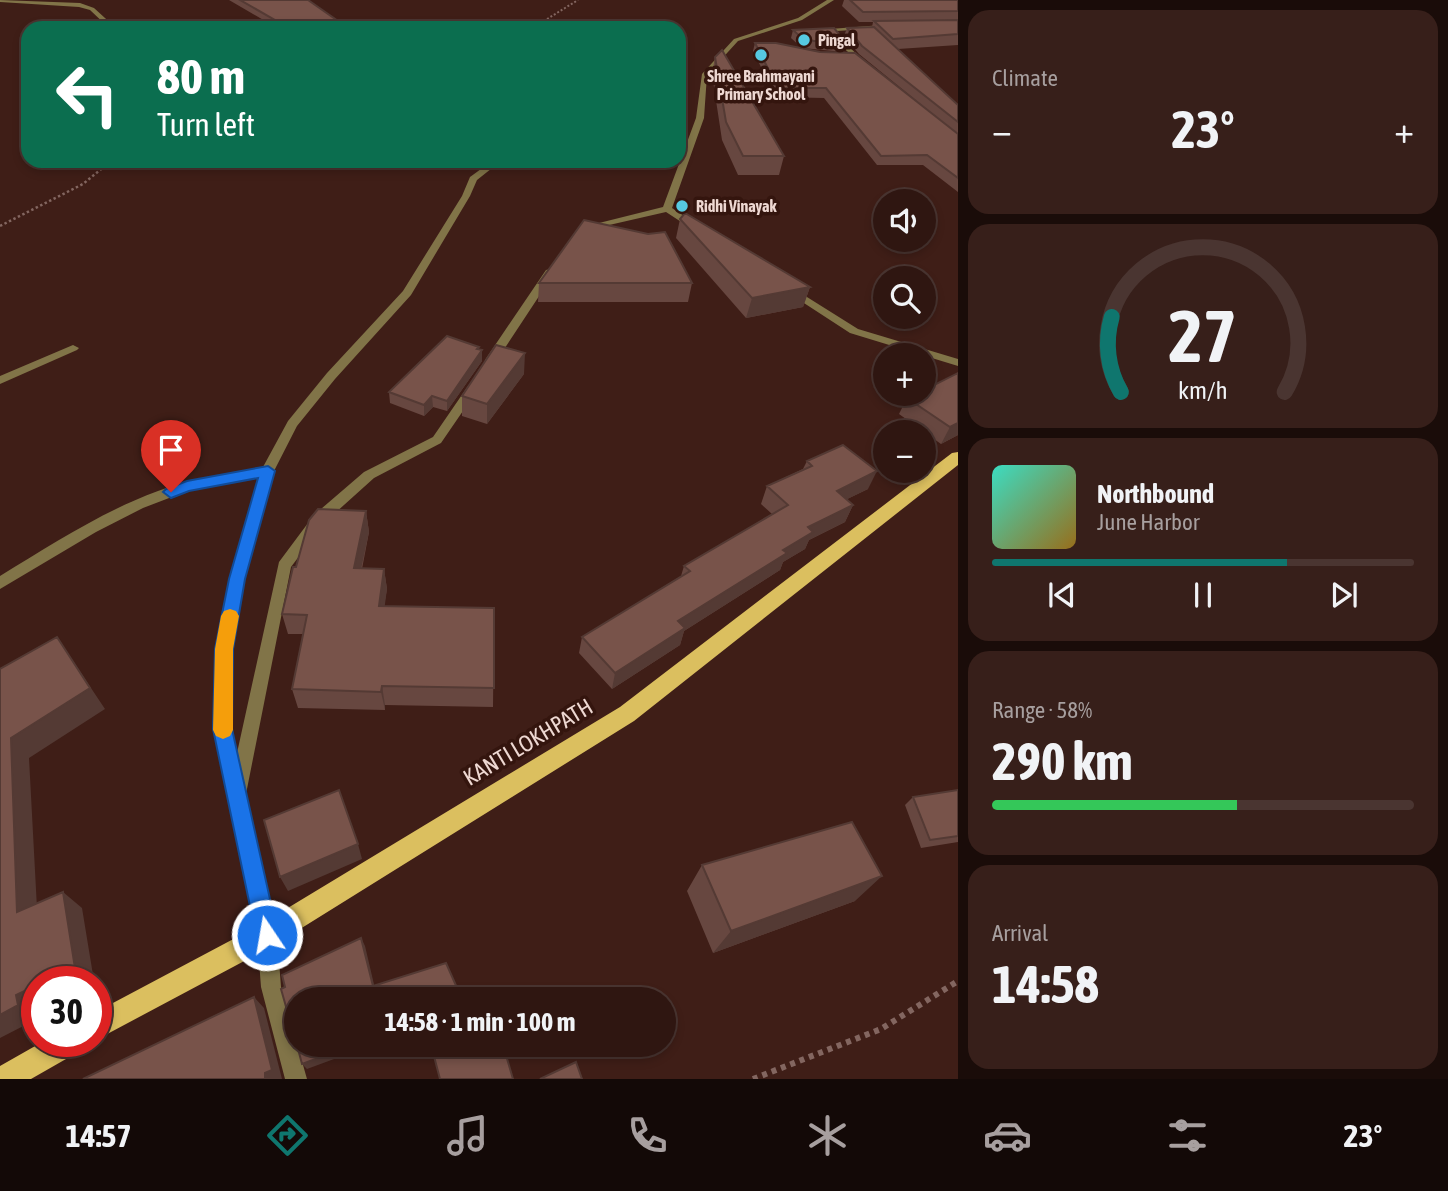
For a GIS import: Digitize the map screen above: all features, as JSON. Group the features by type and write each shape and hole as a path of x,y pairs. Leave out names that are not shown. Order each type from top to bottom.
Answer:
{"main road":[{"name":"KANTI LOKHPATH","path":"112,1018 267,935 627,714 958,457"},
{"path":"5,1079 43,1057"}],"street":[{"path":"0,0 80,5 92,9 105,21"},
{"path":"686,157 700,118 704,75 736,40 800,19 831,0"},
{"path":"876,74 855,57 833,29 893,26"},
{"path":"736,40 748,43"},
{"path":"843,57 855,57"},
{"path":"296,1079 271,987 267,935 223,729 224,649 237,579 268,471 292,424 331,376 407,293 473,179 487,168"},
{"path":"667,209 682,168"},
{"path":"577,232 667,209 711,239"},
{"path":"484,371 554,266"},
{"path":"777,282 854,331 958,363"},
{"path":"0,380 73,348"},
{"path":"237,794 284,566 319,519 369,475 437,440 476,382"},
{"path":"0,583 69,540 144,503 187,486 268,471"}],"path":[{"path":"544,21 578,0"},
{"path":"0,226 83,184 102,168"},
{"path":"752,1079 881,1029 958,981"}],"building":[{"path":"240,0 308,0 338,21 277,21"},
{"path":"850,0 958,0 958,11 863,12"},
{"path":"958,20 958,34 893,39 874,21"},
{"path":"874,27 958,105 958,122 862,46 847,28"},
{"path":"834,28 847,44 804,40 793,30"},
{"path":"755,43 776,43 820,52 855,53 958,134 958,178 927,155 881,156 826,88 778,88"},
{"path":"722,50 784,156 743,156 726,122 715,57"},
{"path":"685,213 810,287 752,298 680,219"},
{"path":"584,220 648,234 665,232 692,283 539,283"},
{"path":"447,336 482,350 447,401 432,396 424,405 389,392"},
{"path":"496,345 525,353 487,404 462,396"},
{"path":"958,373 958,423 950,427 919,406 936,406 936,384"},
{"path":"843,445 873,468 873,473 837,491 853,505 808,527 813,532 783,550 787,553 678,621 685,628 615,673 582,637 690,571 684,566 788,505 767,486 812,466 807,461"},
{"path":"318,509 366,511 354,568 384,569 379,606 494,608 494,688 382,686 381,692 292,689 307,615 282,614 293,567 296,567 309,520"},
{"path":"57,637 90,688 11,738 17,912 63,892 75,966 21,966 21,993 16,995 18,1005 0,1015 0,669"},
{"path":"339,790 358,844 280,877 264,820"},
{"path":"958,790 958,836 930,840 913,797"},
{"path":"852,822 882,876 731,931 702,865"},
{"path":"361,938 373,986 446,963 457,987 285,987 282,975"},
{"path":"254,997 272,1070 265,1073 265,1079 83,1079"},
{"path":"300,1057 321,1057 302,1064"},
{"path":"434,1057 507,1057 513,1079 440,1079"},
{"path":"576,1062 582,1079 540,1079"}],"slow traffic":[{"path":"223,730 224,649 230,616"}],"place":[{"name":"Pingal","path":"804,40"},
{"name":"Shree Brahmayani Primary School","path":"761,55"},
{"name":"Ridhi Vinayak","path":"682,206"}],"route":[{"path":"171,492 187,486 268,471 237,579 224,649 223,729 267,935"}]}
